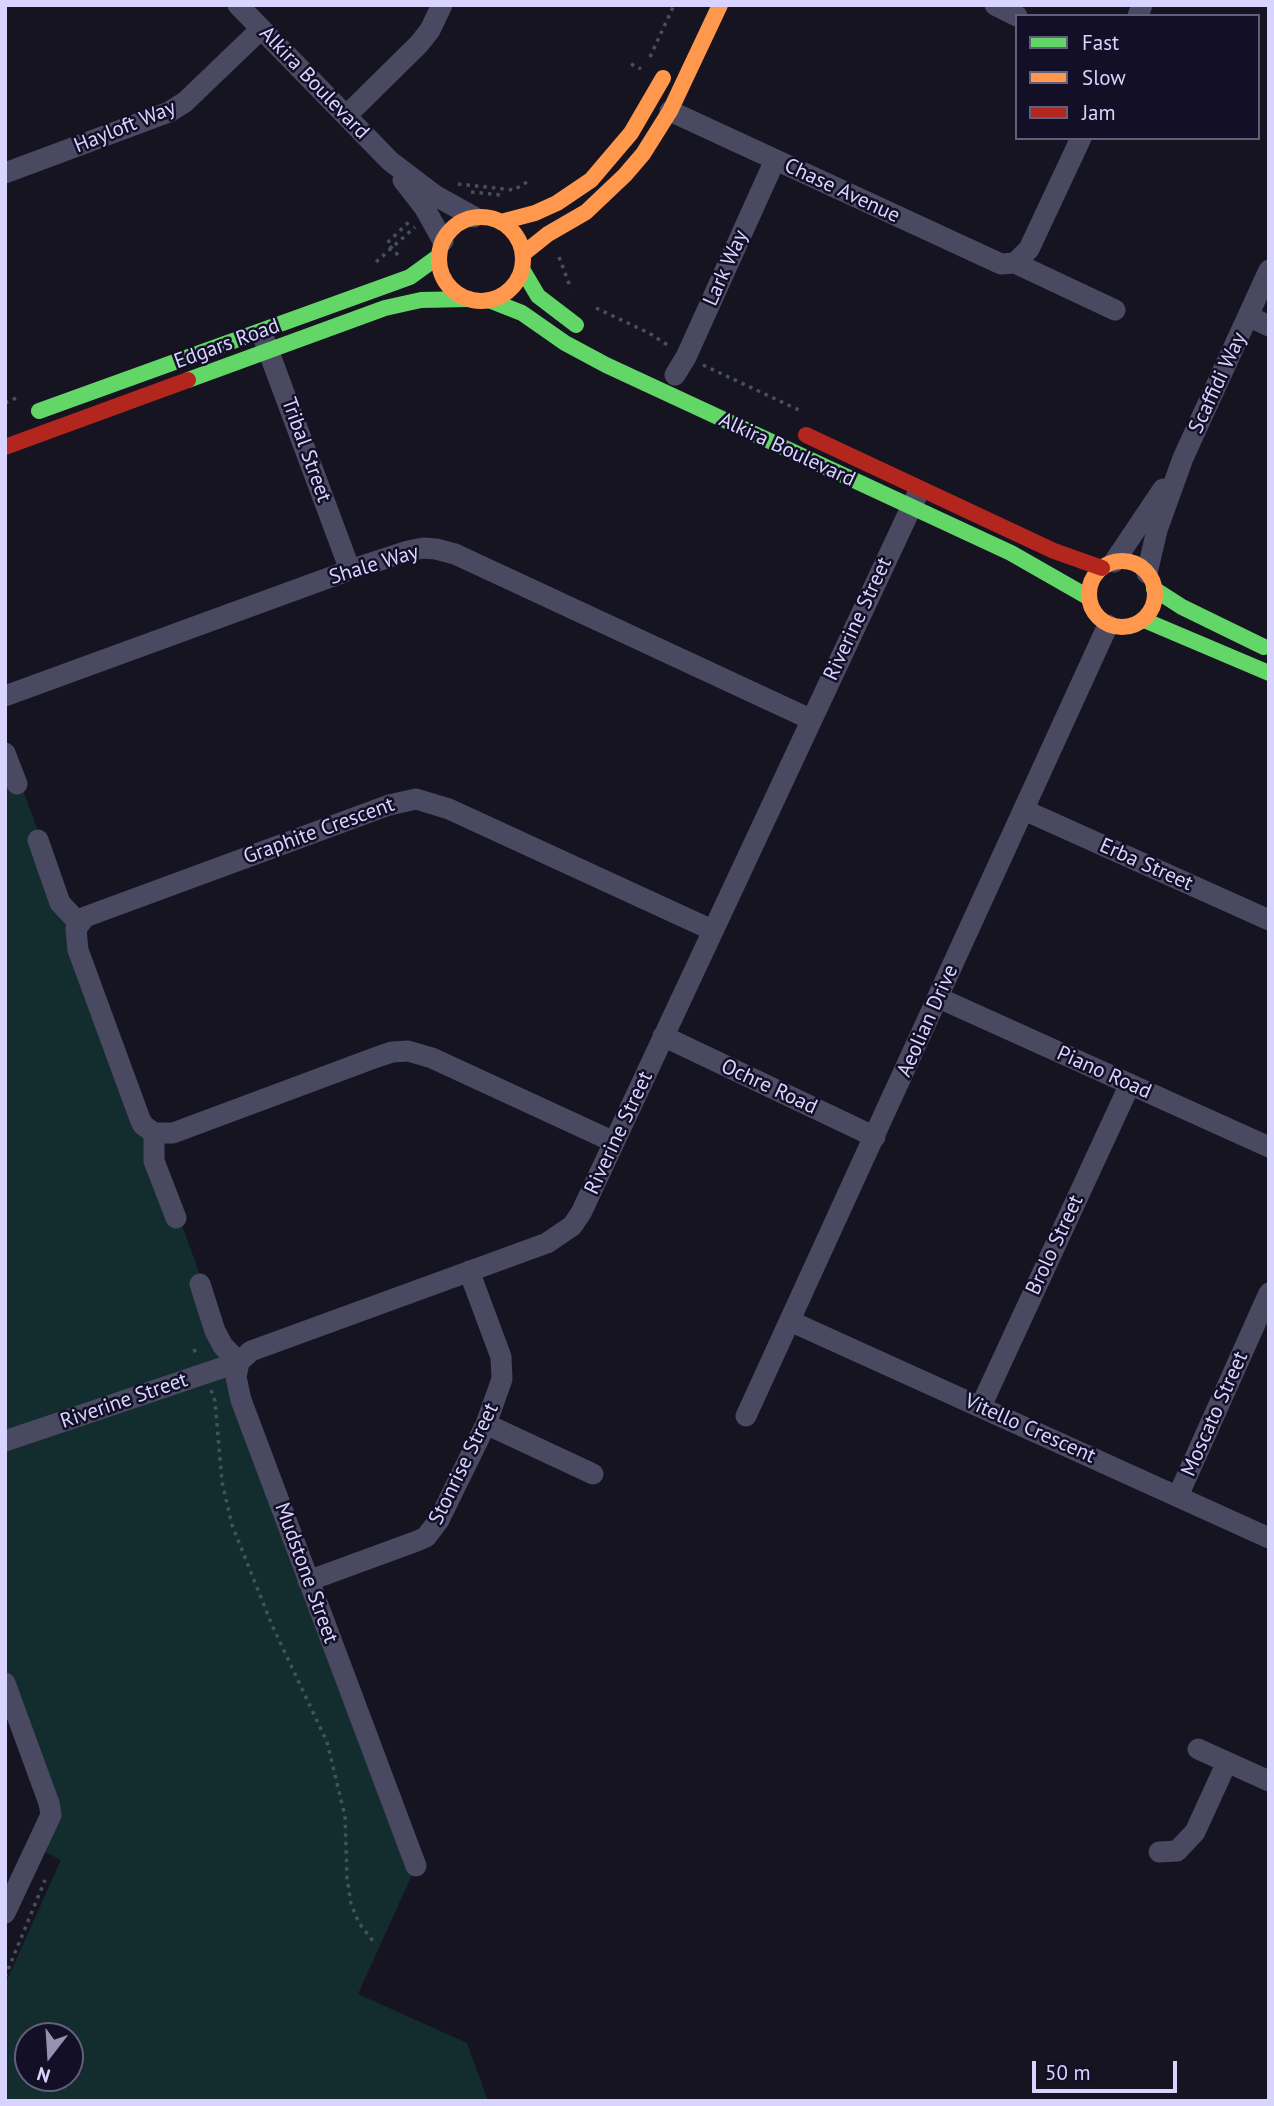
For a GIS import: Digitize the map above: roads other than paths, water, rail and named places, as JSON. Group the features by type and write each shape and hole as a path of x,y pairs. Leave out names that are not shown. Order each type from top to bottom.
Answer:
{"street":[{"name":"Alkira Boulevard","path":"238,5 390,161 424,207 441,249"},
{"path":"346,116 419,44 430,30 442,5"},
{"path":"594,336 538,296 523,262 517,235 501,222 488,217 474,217 455,225 441,249 440,270 446,282 468,299 489,300 502,296 513,288 523,262 548,234 586,212 606,196 643,153 670,111 720,5"},
{"path":"995,5 1015,15"},
{"name":"Hayloft Way","path":"5,173 169,112 185,102 261,29"},
{"path":"501,222 557,204 591,180 631,133 669,66"},
{"name":"Chase Avenue","path":"670,111 989,260 1001,264 1015,263 1115,310"},
{"path":"1015,263 1029,249 1080,140"},
{"name":"Lark Way","path":"675,375 775,160"},
{"name":"Alkira Boulevard","path":"390,161 436,196 474,217"},
{"name":"Edgars Road","path":"18,419 410,277 441,249"},
{"name":"Scaffidi Way","path":"1151,581 1157,530 1183,458 1269,270"},
{"name":"Edgars Road","path":"5,447 385,308 421,300 468,299"},
{"name":"Alkira Boulevard","path":"489,300 522,313 565,343 606,365 1011,553 1088,597"},
{"path":"1248,316 1269,326"},
{"name":"Tribal Street","path":"261,330 350,570"},
{"name":"Alkira Boulevard","path":"786,426 1054,551 1108,565"},
{"name":"Scaffidi Way","path":"1108,565 1183,458"},
{"name":"Riverine Street","path":"5,1441 239,1362 251,1351 547,1243 572,1226 581,1213 920,487"},
{"name":"Shale Way","path":"5,696 350,570 423,548 455,554 810,719"},
{"path":"1151,581 1155,600 1144,620 1125,628 1108,625 1096,616 1088,597 1094,576 1108,565 1132,563 1182,607 1269,650"},
{"path":"1144,620 1269,673"},
{"name":"Aeolian Drive","path":"746,1416 1108,625"},
{"path":"5,754 17,785"},
{"name":"Graphite Crescent","path":"79,923 94,913 119,903 389,805 416,799 449,809 712,930"},
{"name":"Erba Street","path":"1024,810 1269,920"},
{"path":"38,840 60,903 79,923 75,934 78,950 140,1119 143,1125 154,1133 173,1133 377,1057 408,1051 432,1058 614,1142"},
{"name":"Piano Road","path":"939,998 1269,1147"},
{"name":"Ochre Road","path":"663,1036 875,1137"},
{"name":"Brolo Street","path":"981,1406 1129,1084"},
{"path":"154,1133 154,1161 176,1218"},
{"name":"Stonrise Street","path":"308,1581 426,1537 439,1520 486,1424 498,1395 503,1368 469,1271"},
{"path":"200,1284 220,1340 239,1362"},
{"name":"Moscato Street","path":"1178,1496 1269,1293"},
{"name":"Vitello Crescent","path":"790,1321 1269,1538"},
{"name":"Mudstone Street","path":"239,1362 236,1377 239,1393 415,1866"},
{"path":"486,1424 593,1474"},
{"path":"5,1683 50,1803 51,1815 5,1913"},
{"path":"1198,1749 1269,1781"},
{"path":"1159,1852 1177,1851 1195,1832 1227,1762"}]}
